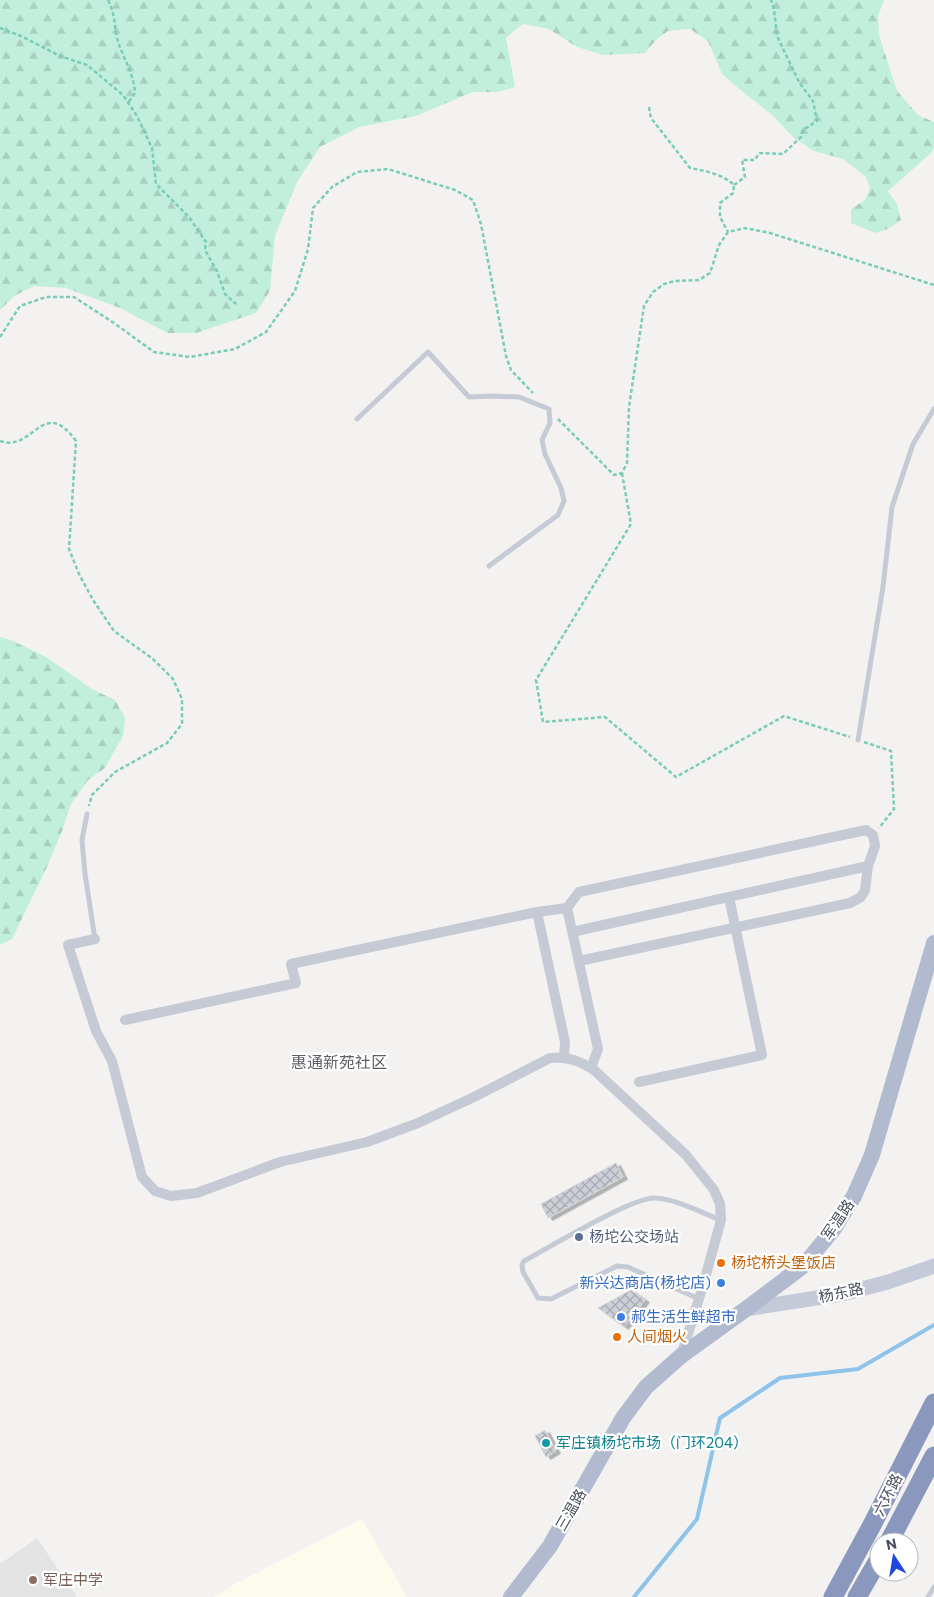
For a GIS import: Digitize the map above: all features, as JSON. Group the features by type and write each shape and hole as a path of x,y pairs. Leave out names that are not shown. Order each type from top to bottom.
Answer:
{"highway":[{"name":"六环路","path":"833,1597 930,1410"},
{"name":"六环路","path":"894,1532 934,1456"},
{"path":"857,1597 869,1576"}],"main road":[{"name":"军温路","path":"623,1418 646,1387 681,1356 802,1266 833,1230 854,1196 872,1155 934,943"},
{"name":"三温路","path":"511,1597 550,1546 623,1418"}],"street":[{"path":"125,1020 296,983 291,964 537,912 567,908 579,892 866,830 873,835 875,846 868,866 865,890 861,897 850,903 579,961"},
{"path":"572,932 868,866"},
{"path":"639,1082 762,1055 729,897"},
{"path":"567,908 598,1049 591,1068"},
{"path":"537,912 565,1042 564,1057"},
{"path":"95,939 68,945 96,1031 112,1061 142,1177 155,1191 171,1196 197,1193 280,1162 367,1142 418,1123 550,1058 564,1057 581,1061 591,1068 686,1155 714,1190 720,1204 721,1220 681,1356"},
{"name":"杨东路","path":"746,1309 842,1294 888,1282 934,1266"}],"lane":[{"path":"357,419 428,352 469,396 519,397 549,409 550,423 542,440 545,454 561,488 564,501 558,515 489,566"},
{"path":"858,740 884,587 892,507 913,444 934,409"},
{"path":"87,814 82,840 95,939"},
{"path":"699,1299 628,1267 617,1266 551,1299 545,1300 538,1298 523,1272 522,1265 524,1261 617,1211 652,1197 666,1199 721,1220"},
{"path":"928,1597 934,1587"}],"path":[{"path":"108,0 114,11 117,38 134,80 136,93 128,102"},
{"path":"734,184 745,177 742,160 755,160 759,153 783,154 801,136 803,130 817,121 813,101 798,82 777,36 771,0"},
{"path":"0,28 21,36 60,56 87,65 123,95 137,116 152,148 156,184 189,216 206,242 205,250 217,272 225,294 236,304"},
{"path":"648,107 651,118 690,168 707,171 726,178 734,184"},
{"path":"0,337 20,306 46,297 74,297 154,352 190,357 235,349 266,332 295,291 308,249 314,208 332,187 357,172 388,170 456,190 473,200 481,224 506,356 511,370 614,475 622,473"},
{"path":"728,232 720,217 720,203 733,193 734,184"},
{"path":"873,835 894,809 890,751 784,716 676,777 605,717 543,722 536,680 631,524 622,473 627,463 629,407 644,306 654,292 664,284 698,280 710,273 719,245 728,232 745,228 770,233 934,285"},
{"path":"0,441 7,444 21,440 43,425 56,423 68,430 76,441 69,549 79,574 93,600 114,631 153,659 173,679 182,700 182,724 167,743 115,772 92,795 87,814"}],"shaded area":[{"path":"362,1519 407,1597 214,1597 233,1585"},
{"name":"军庄中学","path":"37,1538 77,1597 0,1597 0,1564"}],"green space":[{"path":"0,0 884,0 878,16 879,35 897,91 918,115 934,122 934,148 931,153 888,191 897,204 901,220 888,229 875,233 851,223 851,209 865,200 870,188 866,177 843,159 814,151 794,138 772,115 722,74 708,41 690,29 668,31 656,40 645,53 603,55 577,47 549,29 523,24 506,38 515,87 498,92 473,92 416,116 359,127 320,147 297,182 275,236 270,291 256,313 196,333 167,333 120,308 66,288 34,286 14,296 0,310"},
{"path":"0,637 11,640 46,657 92,689 115,700 125,718 123,736 105,768 88,780 71,804 46,869 12,939 0,945"}],"building":[{"path":"616,1163 623,1177 548,1218 541,1204"},
{"name":"郝生活生鲜超市","path":"631,1290 645,1300 624,1327 598,1308"},
{"name":"军庄镇杨坨市场（门环204）","path":"545,1430 556,1451 546,1457 535,1436"}],"waterway":[{"path":"634,1597 697,1519 720,1418 780,1378 858,1369 934,1325"}],"place":[{"name":"杨坨公交场站","path":"579,1237"},
{"name":"杨坨桥头堡饭店","path":"721,1263"},
{"name":"新兴达商店(杨坨店)","path":"721,1283"},
{"name":"郝生活生鲜超市","path":"621,1317"},
{"name":"人间烟火","path":"617,1337"},
{"name":"军庄镇杨坨市场（门环204）","path":"546,1443"},
{"name":"军庄中学","path":"33,1580"}],"district":[{"name":"惠通新苑社区","path":"339,1062"}]}
